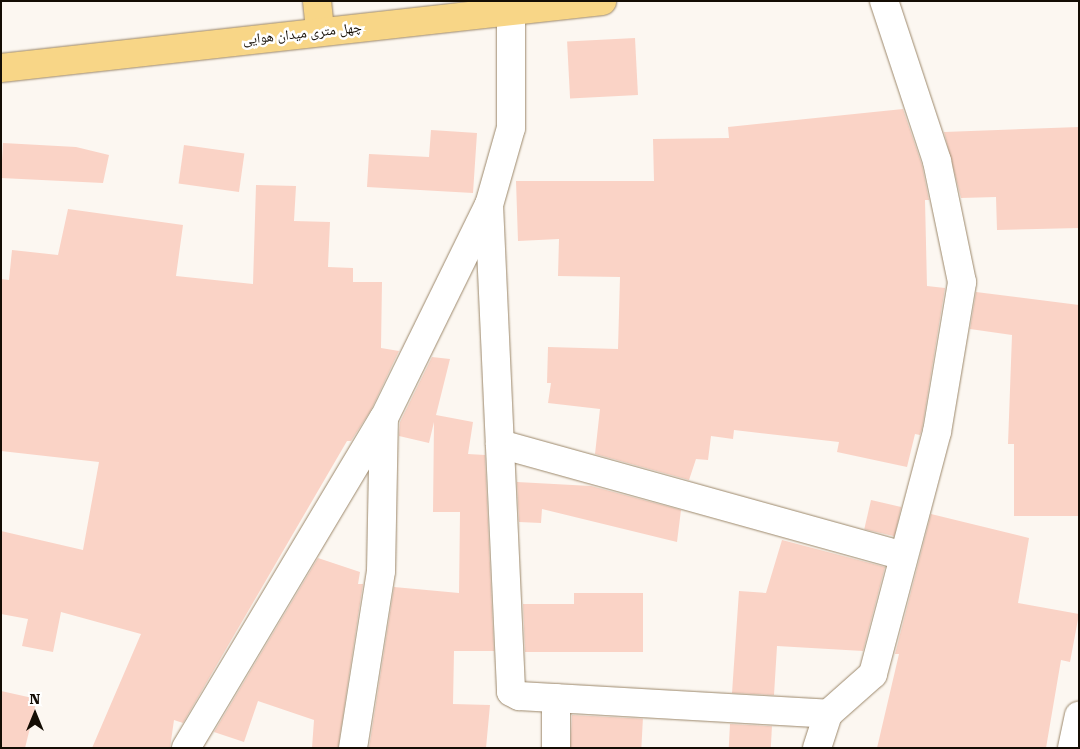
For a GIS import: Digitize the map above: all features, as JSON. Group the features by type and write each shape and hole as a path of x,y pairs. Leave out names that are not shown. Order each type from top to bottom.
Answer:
{"main road":[{"path":"317,1 320,30"},
{"name":"چهل متری میدان هوایی","path":"1,68 320,30 511,12 602,1"}],"street":[{"path":"816,748 828,714 873,674 937,432 962,282 937,161 884,1"},
{"path":"186,748 384,418 489,206 511,128 511,12"},
{"path":"489,206 511,692 518,696 828,714"},
{"path":"353,748 381,571 384,418"},
{"path":"500,444 903,556"},
{"path":"556,698 556,748"},
{"path":"1072,748 1079,716"}],"building":[{"path":"635,38 638,95 570,98 567,42"},
{"path":"903,109 922,165 929,200 925,200 927,286 945,288 922,429 920,435 915,434 907,467 837,452 839,442 734,430 733,439 711,436 708,460 696,459 689,480 595,454 600,409 548,403 551,383 547,383 548,347 618,349 620,277 558,276 559,239 518,241 516,181 654,181 653,139 729,138 728,127"},
{"path":"1079,127 1079,228 997,230 996,197 961,198 944,132"},
{"path":"431,130 477,133 473,193 367,187 369,154 429,157"},
{"path":"3,143 76,147 109,155 103,183 1,178"},
{"path":"184,145 244,153 239,192 179,184"},
{"path":"256,185 296,186 294,221 330,222 328,267 353,268 353,282 382,282 381,348 399,351 371,410 351,441 347,441 183,723 174,720 170,748 92,748 141,634 61,612 53,652 22,646 28,619 1,614 1,531 83,550 99,462 1,451 1,279 9,280 12,250 58,255 68,209 183,225 176,276 253,284"},
{"path":"976,292 1079,305 1079,516 1014,516 1014,444 1008,444 1012,335 970,329"},
{"path":"432,357 450,359 436,415 473,422 468,454 485,455 494,651 454,651 453,704 490,705 486,748 369,748 394,587 459,593 460,512 433,512 434,422 429,443 399,436 400,422"},
{"path":"517,482 591,486 681,510 677,542 542,509 541,523 519,522"},
{"path":"871,500 901,507 894,536 864,529"},
{"path":"931,514 1029,538 1018,603 1079,614 1070,662 1061,660 1046,748 877,748 899,654 895,654"},
{"path":"782,540 885,567 863,651 777,646 774,695 732,693 739,591 766,593"},
{"path":"318,558 360,572 358,584 363,584 338,748 312,748 314,720 258,701 244,742 214,732"},
{"path":"574,593 643,593 643,652 525,652 523,604 574,604"},
{"path":"1,691 37,699 25,748 1,748"},
{"path":"572,715 643,719 641,748 570,748"},
{"path":"730,724 772,726 771,748 729,748"}]}
